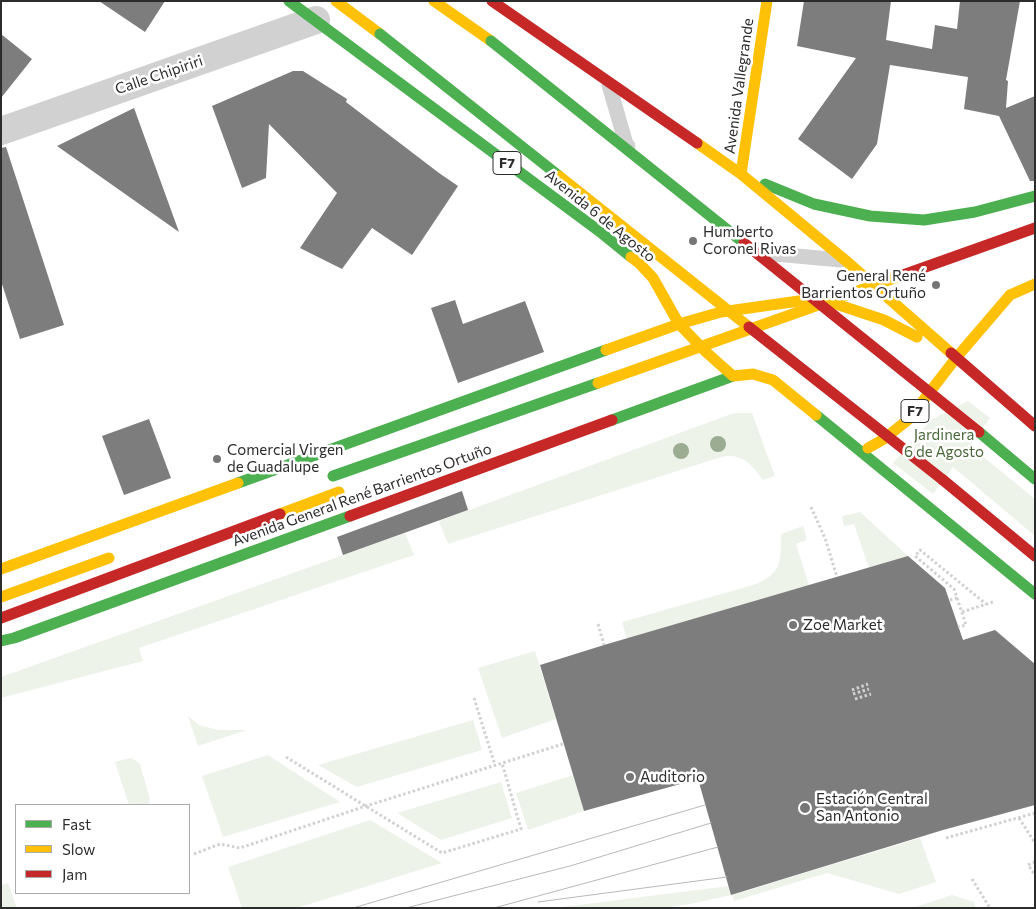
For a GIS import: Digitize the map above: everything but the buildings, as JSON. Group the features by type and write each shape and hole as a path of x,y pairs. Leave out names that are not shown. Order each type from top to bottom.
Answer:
{"main road":[{"name":"Avenida 6 de Agosto","path":"289,1 599,230 640,264 653,278 679,324 733,376"},
{"name":"Avenida 6 de Agosto","path":"336,1 943,480 1035,556"},
{"path":"434,1 491,41 1035,479"},
{"path":"492,1 741,174 844,260 1035,426"},
{"name":"Avenida Vallegrande","path":"741,174 767,1"},
{"path":"741,174 814,204 870,216 924,220 975,212 1035,196"},
{"path":"328,478 1035,228"},
{"path":"956,358 1010,295 1035,284"},
{"path":"818,320 894,293"},
{"path":"1,568 679,324 721,312 799,301 827,301 884,320 956,358"},
{"path":"753,344 781,334"},
{"path":"696,364 724,354"},
{"name":"F7","path":"862,452 884,439 909,418 956,358"},
{"path":"733,376 753,374 773,380 1035,594"},
{"name":"Avenida General René Barrientos Ortuño","path":"1,641 733,376"},
{"path":"1,618 344,491"},
{"path":"1,597 121,553"}],"street":[{"name":"Calle Chipiriri","path":"1,130 316,20"}],"lane":[{"path":"608,82 626,144 764,253 844,260"}],"path":[{"path":"810,507 825,538 837,577"},
{"path":"958,627 966,625 954,589 915,556 920,550 986,604"},
{"path":"950,600 957,598"},
{"path":"962,612 993,602"},
{"path":"598,624 604,645"},
{"path":"852,690 868,684"},
{"path":"853,694 869,689"},
{"path":"855,699 871,694"},
{"path":"474,698 495,765"},
{"path":"194,854 220,844 240,848 563,744"},
{"path":"286,757 442,852 521,829 502,763"},
{"path":"946,838 1035,813"},
{"path":"1019,818 1035,843"},
{"path":"1035,862 1028,865 1035,875"},
{"path":"972,879 990,908"}],"green space":[{"name":"Jardinera 6 de Agosto","path":"968,401 990,418 970,446 1035,499 1035,536 953,467 933,494 893,463 931,420"},
{"path":"734,413 752,413 775,476 763,480 746,461 736,457 725,456 448,544 439,521"},
{"path":"860,512 908,556 869,568 854,524 844,526 842,516"},
{"path":"803,526 807,540 796,544 809,585 627,639 622,622 763,581 778,566 781,552 781,534"},
{"path":"405,533 414,555 139,648 143,661 1,698 1,677"},
{"path":"535,651 556,719 502,738 478,668"},
{"path":"188,716 199,725 218,730 247,730 198,746"},
{"path":"473,720 482,750 357,787 318,765"},
{"path":"268,755 340,802 223,837 202,776"},
{"path":"130,758 140,764 150,799 148,804 129,804 115,762"},
{"path":"573,775 584,811 528,830 516,793"},
{"path":"501,782 512,818 441,840 397,813"},
{"path":"370,820 442,863 297,908 242,908 228,867"},
{"path":"920,838 936,882 899,894 827,873 734,901 732,895"},
{"path":"8,883 17,908 1,908 1,885"},
{"path":"729,886 732,895 662,908 555,908"},
{"path":"952,895 974,902 976,908 915,907"}],"tram line":[{"path":"353,908 705,805"},
{"path":"406,908 570,866 711,823"},
{"path":"494,908 718,847"},
{"path":"538,902 727,877"}],"traffic: fast":[{"path":"289,1 599,231 631,257"},
{"path":"380,34 559,176"},
{"path":"491,41 744,243"},
{"path":"765,184 814,204 870,216 924,220 975,212 1035,196"},
{"path":"238,483 606,350"},
{"path":"612,420 733,376"},
{"path":"333,476 598,383"},
{"path":"816,415 1035,594"},
{"path":"979,432 1035,479"},
{"path":"1,641 14,638 350,516"}],"traffic: slow":[{"path":"336,1 380,34"},
{"path":"434,1 491,41"},
{"path":"741,174 767,1"},
{"path":"697,143 741,174 845,260 951,353"},
{"path":"559,176 749,327"},
{"path":"631,257 653,278 679,324 733,376 753,374 773,380 816,415"},
{"path":"598,383 903,275"},
{"path":"868,448 884,439 909,419 956,358 1010,295 1035,284"},
{"path":"679,324 721,312 799,301 827,301 884,320 917,337"},
{"path":"606,350 679,324"},
{"path":"1,569 238,483"},
{"path":"280,514 339,492"},
{"path":"1,597 109,558"}],"traffic: jam":[{"path":"492,1 697,143"},
{"path":"903,275 1035,228"},
{"path":"744,243 979,432"},
{"path":"749,327 943,480"},
{"path":"951,353 1035,426"},
{"path":"350,516 612,420"},
{"path":"943,480 1035,556"},
{"path":"1,618 280,514"}],"place":[{"name":"Humberto Coronel Rivas","path":"693,241"},
{"name":"General René Barrientos Ortuño","path":"936,285"},
{"name":"Comercial Virgen de Guadalupe","path":"217,459"},
{"name":"Zoe Market","path":"793,625"},
{"name":"Auditorio","path":"630,777"},
{"name":"Estación Central San Antonio","path":"805,808"}]}
